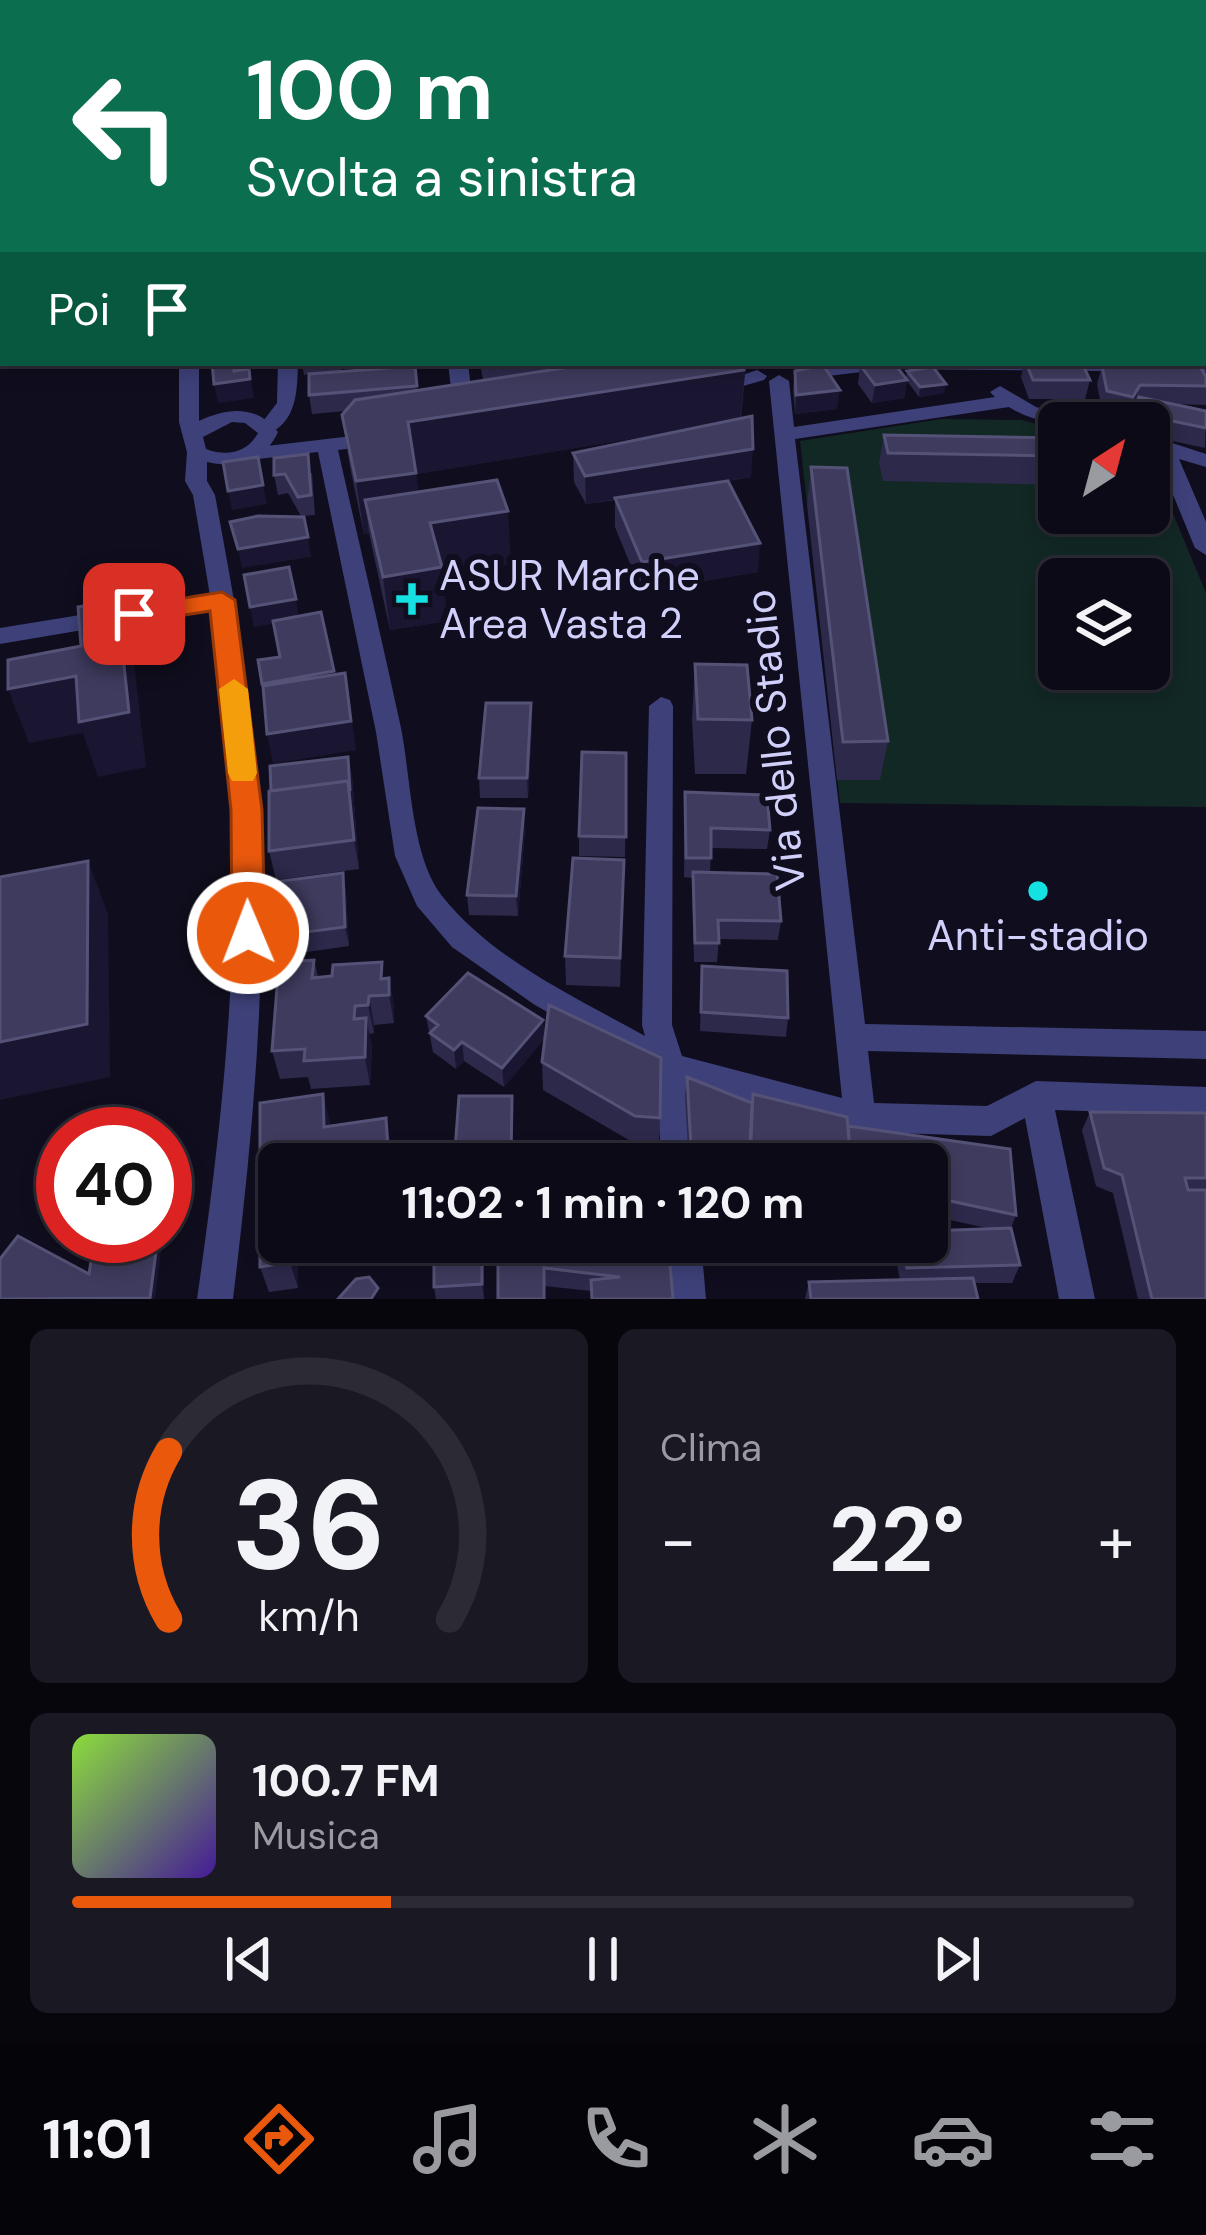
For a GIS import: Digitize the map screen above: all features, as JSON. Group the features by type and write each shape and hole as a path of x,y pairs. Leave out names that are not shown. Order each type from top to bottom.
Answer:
{"street":[{"path":"189,366 196,481 204,495 222,600 246,810 249,974 217,1296"},
{"path":"204,495 287,400 288,366"},
{"path":"458,366 466,425"},
{"path":"685,392 745,383 778,371 845,366"},
{"path":"988,366 996,388 1008,401"},
{"name":"Via dello Stadio","path":"778,371 860,1117"},
{"path":"785,434 1008,401 1038,411"},
{"path":"191,402 215,420"},
{"path":"196,443 215,420 238,416 314,447"},
{"path":"442,429 488,422"},
{"path":"196,443 240,456 396,436"},
{"path":"314,447 388,732 409,856 427,898 462,940 670,1066 860,1117 991,1121 1036,1095 1206,1101"},
{"path":"1170,449 1206,461"},
{"path":"1170,474 1206,548"},
{"path":"0,636 222,600"},
{"path":"661,706 657,1025 670,1066 676,1143"},
{"path":"849,1037 1206,1045"},
{"path":"1036,1095 1077,1299"},
{"path":"685,1263 688,1299"}],"green space":[{"path":"941,419 1022,420 1038,424 1038,534 1170,534 1170,506 1206,593 1206,807 840,803 800,441"}],"building":[{"path":"212,366 249,369 250,379 214,384"},
{"path":"415,366 417,386 309,395 309,374"},
{"path":"576,366 745,366 744,370 408,422 416,473 356,481 342,415 355,400"},
{"path":"824,366 840,390 796,395 795,371"},
{"path":"861,366 896,366 907,380 875,385"},
{"path":"1027,366 1083,366 1090,380 1033,380"},
{"path":"1102,366 1200,366 1206,386 1140,385 1133,397 1107,391"},
{"path":"933,367 946,384 920,387 907,371"},
{"path":"1170,403 1206,411 1206,428 1170,420"},
{"path":"752,416 753,449 585,476 573,453"},
{"path":"884,435 1038,438 1038,456 888,453"},
{"path":"308,454 311,495 298,497 285,474 274,475 274,458"},
{"path":"258,457 263,485 228,491 223,462"},
{"path":"811,467 847,468 888,741 843,742"},
{"path":"497,480 508,511 430,523 442,567 383,577 365,500"},
{"path":"728,481 760,543 642,562 615,498"},
{"path":"258,516 304,517 308,537 238,549 230,522"},
{"path":"289,567 296,599 250,607 244,575"},
{"path":"117,600 129,712 79,722 76,676 8,689 8,660 81,646 78,607"},
{"path":"321,612 334,671 262,684 258,660 280,657 273,621"},
{"path":"695,664 747,665 752,720 698,719"},
{"path":"345,673 351,721 267,734 263,686"},
{"path":"486,703 531,703 527,778 479,778"},
{"path":"582,752 626,753 626,837 579,836"},
{"path":"348,757 350,791 348,781 271,791 270,766"},
{"path":"348,781 354,840 269,851 269,791"},
{"path":"685,792 767,795 770,830 711,828 711,858 686,858"},
{"path":"478,808 524,809 516,896 467,895"},
{"path":"573,858 624,860 620,958 565,956"},
{"path":"88,861 87,1024 0,1042 0,877"},
{"path":"693,872 777,874 781,921 718,920 719,943 695,943"},
{"path":"343,873 345,927 274,936 274,882"},
{"path":"314,960 312,978 332,976 333,965 382,962 381,979 389,978 389,995 369,996 368,1005 355,1006 354,1019 366,1018 365,1057 304,1061 305,1049 272,1051 279,962"},
{"path":"702,966 787,971 788,1018 701,1012"},
{"path":"468,973 543,1020 502,1068 462,1042 454,1050 430,1033 438,1025 426,1016"},
{"path":"549,1005 661,1058 660,1118 635,1116 542,1062"},
{"path":"687,1077 752,1103 750,1143 691,1143"},
{"path":"323,1094 324,1127 386,1118 388,1143 260,1143 260,1103"},
{"path":"753,1094 847,1117 849,1143 751,1143"},
{"path":"459,1096 512,1096 511,1143 456,1143"},
{"path":"1090,1112 1206,1113 1206,1178 1185,1178 1188,1190 1206,1190 1206,1299 1152,1299 1122,1175 1104,1168"},
{"path":"848,1126 1010,1149 1016,1215 948,1200 948,1143 849,1143"},
{"path":"1011,1228 1020,1265 907,1268 906,1263 948,1263 948,1230"},
{"path":"18,1236 36,1246 36,1263 68,1263 89,1274 91,1263 155,1263 150,1298 0,1299 0,1259"},
{"path":"434,1263 482,1263 482,1284 434,1287"},
{"path":"498,1263 670,1263 673,1299 592,1299 591,1280 620,1277 544,1268 544,1299 498,1299"},
{"path":"369,1277 378,1288 371,1299 338,1299 356,1279"},
{"path":"973,1278 978,1299 811,1299 809,1282"}],"slow traffic":[{"path":"234,689 243,773"}],"place":[{"name":"ASUR Marche Area Vasta 2","path":"412,599"},
{"name":"Anti-stadio","path":"1038,891"}],"route":[{"path":"134,614 222,600 246,810 248,933"}]}
